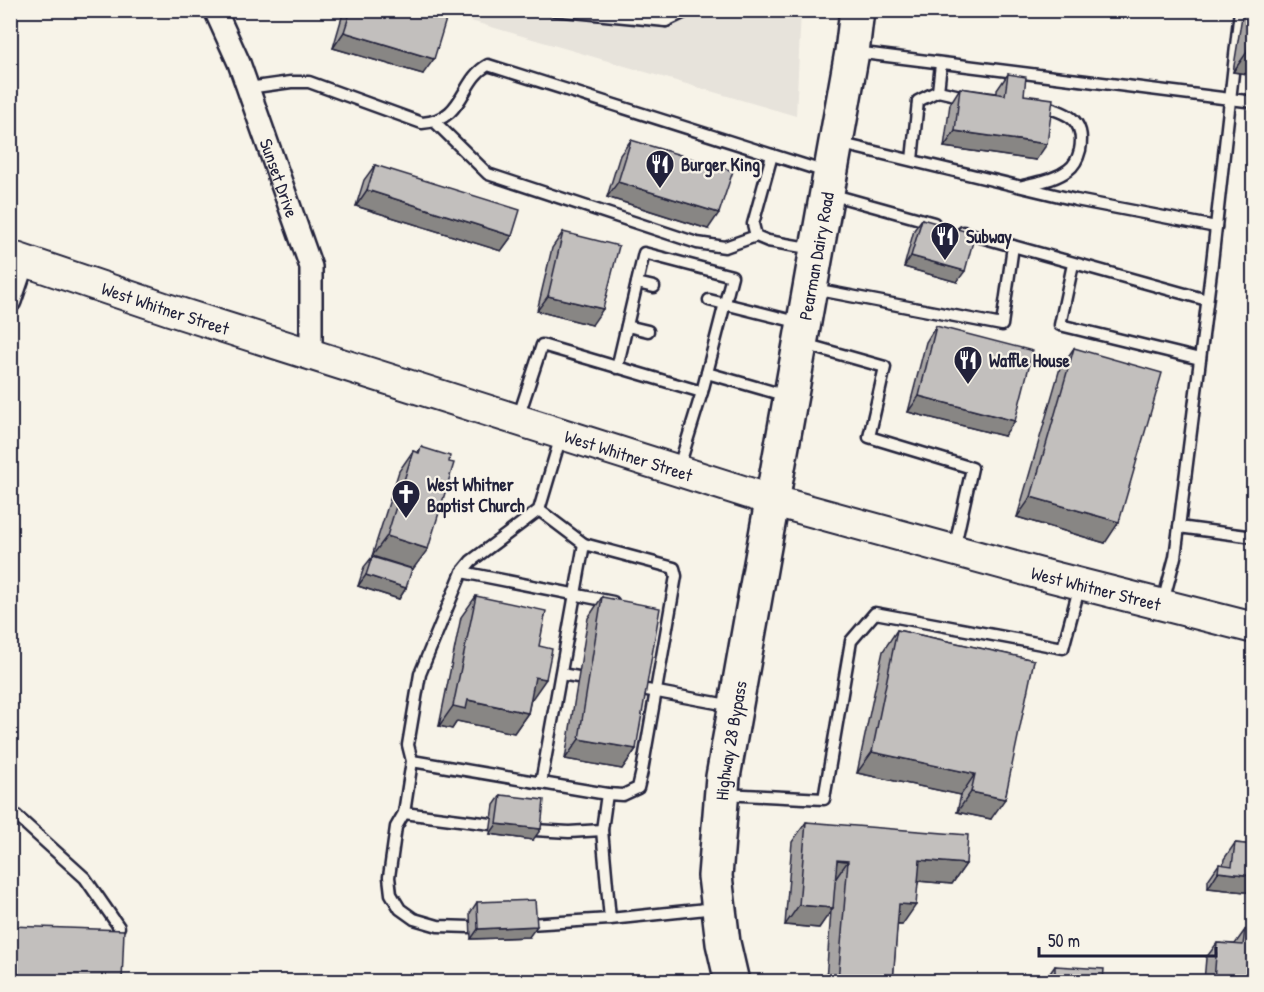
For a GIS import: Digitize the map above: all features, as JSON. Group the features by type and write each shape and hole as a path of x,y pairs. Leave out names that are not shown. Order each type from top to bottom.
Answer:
{"highway":[{"name":"Pearman Dairy Road","path":"774,501 852,52 857,10"},
{"name":"Highway 28 Bypass","path":"732,981 717,907 716,847 735,706 774,501"}],"main road":[{"name":"West Whitner Street","path":"17,258 170,310 774,501 1080,585 1254,628"}],"street":[{"name":"Sunset Drive","path":"215,10 239,63 310,267 310,354"},
{"path":"10,301 17,258"}],"lane":[{"path":"553,10 666,21 689,10"},
{"path":"623,10 638,16 666,21"},
{"path":"1162,605 1175,557 1179,527 1240,10"},
{"path":"852,52 1254,102"},
{"path":"938,91 941,64"},
{"path":"248,88 309,82 422,123 435,122 459,104 477,71 489,65 772,155 829,183 1013,246 1207,300"},
{"path":"912,160 918,100 938,91 964,98 985,100"},
{"path":"1020,187 1052,179 1069,170 1078,158 1082,138 1076,122 1062,112 1031,105"},
{"path":"435,122 488,174 518,185 697,243 724,247 756,237 817,250"},
{"path":"836,142 1076,200 1216,227"},
{"path":"756,237 753,224 772,155"},
{"path":"810,289 1002,326 1013,246"},
{"path":"617,368 644,253 732,276 702,392 678,471"},
{"path":"1073,264 1060,325 1200,359"},
{"path":"637,283 654,287"},
{"path":"709,300 802,333 885,367 869,437 972,468 954,551"},
{"path":"627,326 648,331"},
{"path":"702,342 714,345"},
{"path":"517,421 542,345 702,392"},
{"path":"707,373 791,397"},
{"path":"470,927 438,926 414,919 400,909 391,894 389,877 396,827 404,813 412,761 408,745 420,674 462,572 471,561 539,510 561,435"},
{"path":"412,761 607,794 623,795 638,788 655,692 664,612 676,576 674,568 584,544 539,510"},
{"path":"1179,527 1254,537"},
{"path":"541,783 584,544"},
{"path":"462,572 627,605"},
{"path":"722,794 824,799 851,641 875,613 1063,648 1080,585"},
{"path":"561,674 578,677"},
{"path":"636,688 735,706"},
{"path":"607,794 602,830 610,919"},
{"path":"10,810 85,878 118,927"},
{"path":"404,813 491,824"},
{"path":"534,830 569,832 602,830"},
{"path":"529,924 610,919 717,907"}],"shaded area":[{"path":"437,11 801,11 796,116"}],"building":[{"path":"351,10 429,10 447,16 434,59 344,32"},
{"path":"1254,12 1254,53 1247,52"},
{"path":"1008,74 1026,77 1024,95 1053,99 1047,144 955,131 960,88 1005,95"},
{"path":"631,140 733,171 719,213 618,182"},
{"path":"375,165 520,210 512,236 367,190"},
{"path":"922,219 975,234 965,271 911,256"},
{"path":"563,232 619,246 603,309 548,296"},
{"path":"936,326 1033,351 1015,421 919,396"},
{"path":"1074,348 1162,373 1119,522 1031,497"},
{"name":"West Whitner Baptist Church","path":"421,447 450,456 449,462 454,463 428,549 387,536 413,451 419,453"},
{"path":"372,557 412,569 406,588 366,575"},
{"path":"476,596 546,611 539,646 552,649 546,679 535,677 528,713 468,700 466,709 453,706"},
{"path":"602,597 660,608 636,749 579,739"},
{"path":"897,630 1034,660 1005,799 971,792 975,774 872,752"},
{"path":"501,795 544,800 541,829 497,824"},
{"path":"806,822 968,835 966,864 920,860 916,905 899,904 893,981 838,981 848,861 837,860 833,908 799,905"},
{"path":"1235,843 1254,845 1254,876 1218,872 1219,864 1232,866"},
{"path":"535,900 537,926 478,929 477,902"},
{"path":"10,926 124,930 122,981 10,981"},
{"path":"1245,930 1254,930 1254,981 1214,981 1217,943 1243,945"},
{"path":"1055,966 1104,969 1103,981 1055,981"}],"place":[{"name":"Burger King","path":"660,190"},
{"name":"Subway","path":"945,262"},
{"name":"Waffle House","path":"968,386"},
{"name":"West Whitner Baptist Church","path":"406,520"}]}
